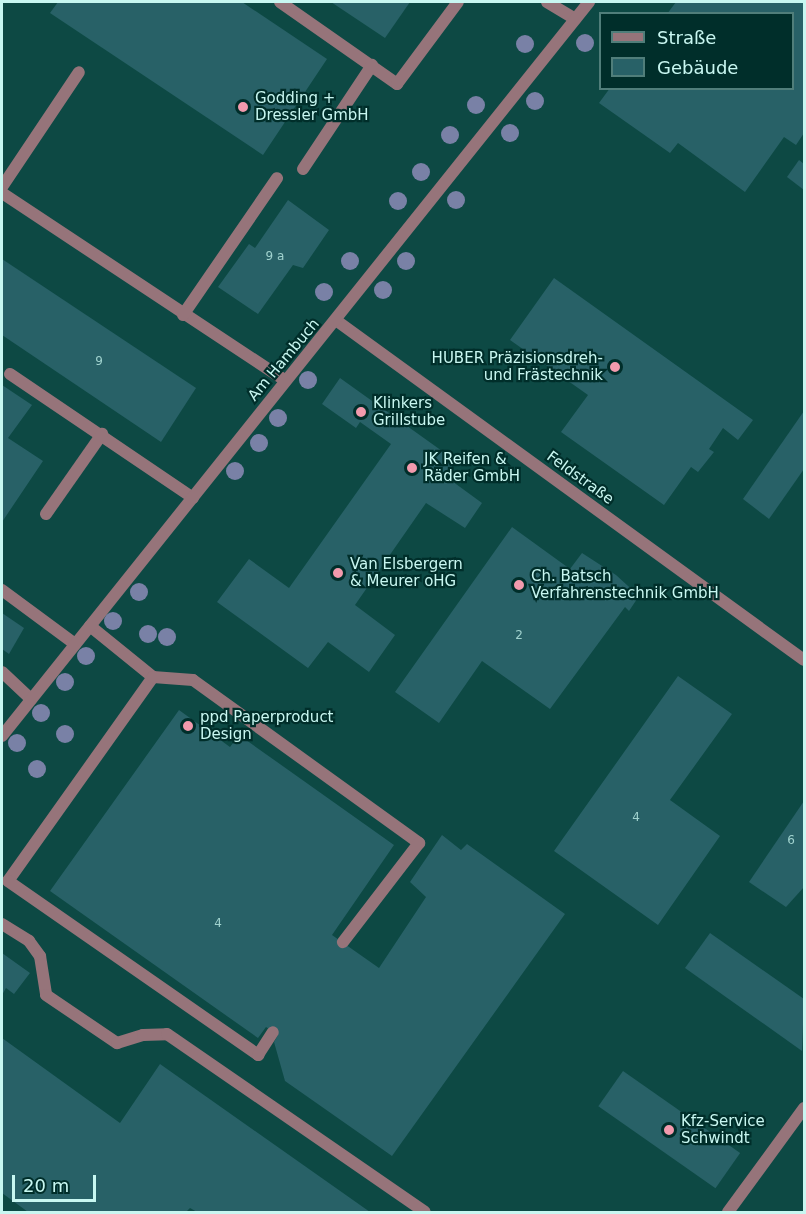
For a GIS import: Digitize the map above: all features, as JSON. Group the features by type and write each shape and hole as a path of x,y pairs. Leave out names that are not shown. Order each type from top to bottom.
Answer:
{"street":[{"path":"280,2 398,84 458,2"},
{"path":"547,2 574,19"},
{"name":"Am Hambuch","path":"2,736 193,498 284,380 337,321 589,2"},
{"path":"303,169 372,65"},
{"path":"2,187 79,72"},
{"path":"183,315 277,178"},
{"path":"2,193 284,380"},
{"name":"Feldstraße","path":"337,321 804,660"},
{"path":"10,374 102,434 193,498"},
{"path":"46,514 102,434"},
{"path":"2,590 75,644"},
{"path":"90,626 153,677 193,680 419,843 343,942"},
{"path":"2,672 31,699"},
{"path":"153,677 8,881 258,1054 273,1032"},
{"path":"2,924 29,941 40,956 46,995 117,1043 143,1035 167,1034 424,1212"},
{"path":"728,1212 804,1107"}],"building":[{"name":"Godding + Dressler GmbH","path":"58,2 242,2 327,59 263,155 50,13"},
{"path":"331,2 410,2 385,38"},
{"path":"676,2 804,2 804,133 796,145 784,137 745,192 678,143 670,153 599,103 609,90 794,90 794,12 668,12"},
{"path":"799,160 804,164 804,190 787,177"},
{"path":"288,200 329,230 303,268 293,265 258,314 218,287 249,244 255,248"},
{"path":"2,259 196,388 161,442 2,335"},
{"name":"HUBER Präzisionsdreh- und Frästechnik","path":"554,278 753,420 738,440 723,428 709,449 714,452 698,472 691,467 664,505 561,432 588,395 510,340"},
{"path":"340,378 456,461 445,476 482,503 465,528 426,503 355,605 395,635 369,672 328,642 308,668 217,602 249,559 289,588 391,444 360,422 356,428 322,404"},
{"path":"2,385 32,405 8,438 43,461 2,522"},
{"path":"804,411 804,469 769,519 743,499"},
{"path":"512,527 570,569 582,553 616,575 639,596 629,611 625,607 550,709 482,661 439,723 395,692"},
{"path":"2,613 24,628 9,654 2,649"},
{"path":"678,676 732,714 670,800 720,836 658,925 554,851"},
{"path":"179,710 230,747 239,735 394,845 332,935 379,968 426,897 410,882 442,835 461,850 467,844 565,914 392,1156 285,1081 274,1042 278,1035 266,1027 258,1038 50,891"},
{"path":"804,801 804,887 786,907 749,882"},
{"path":"710,933 804,999 802,1051 685,968"},
{"path":"2,953 30,973 14,994 6,988 2,995"},
{"path":"2,1038 120,1123 160,1064 370,1212 197,1212 190,1208 186,1212 28,1212 2,1193"},
{"name":"Kfz-Service Schwindt","path":"623,1071 740,1153 715,1188 598,1106"}],"place":[{"name":"Godding + Dressler GmbH","path":"243,107"},
{"name":"HUBER Präzisionsdreh- und Frästechnik","path":"615,367"},
{"name":"Klinkers Grillstube","path":"361,412"},
{"name":"JK Reifen & Räder GmbH","path":"412,468"},
{"name":"Van Elsbergern & Meurer oHG","path":"338,573"},
{"name":"Ch. Batsch Verfahrenstechnik GmbH","path":"519,585"},
{"name":"ppd Paperproduct Design","path":"188,726"},
{"name":"Kfz-Service Schwindt","path":"669,1130"}]}
